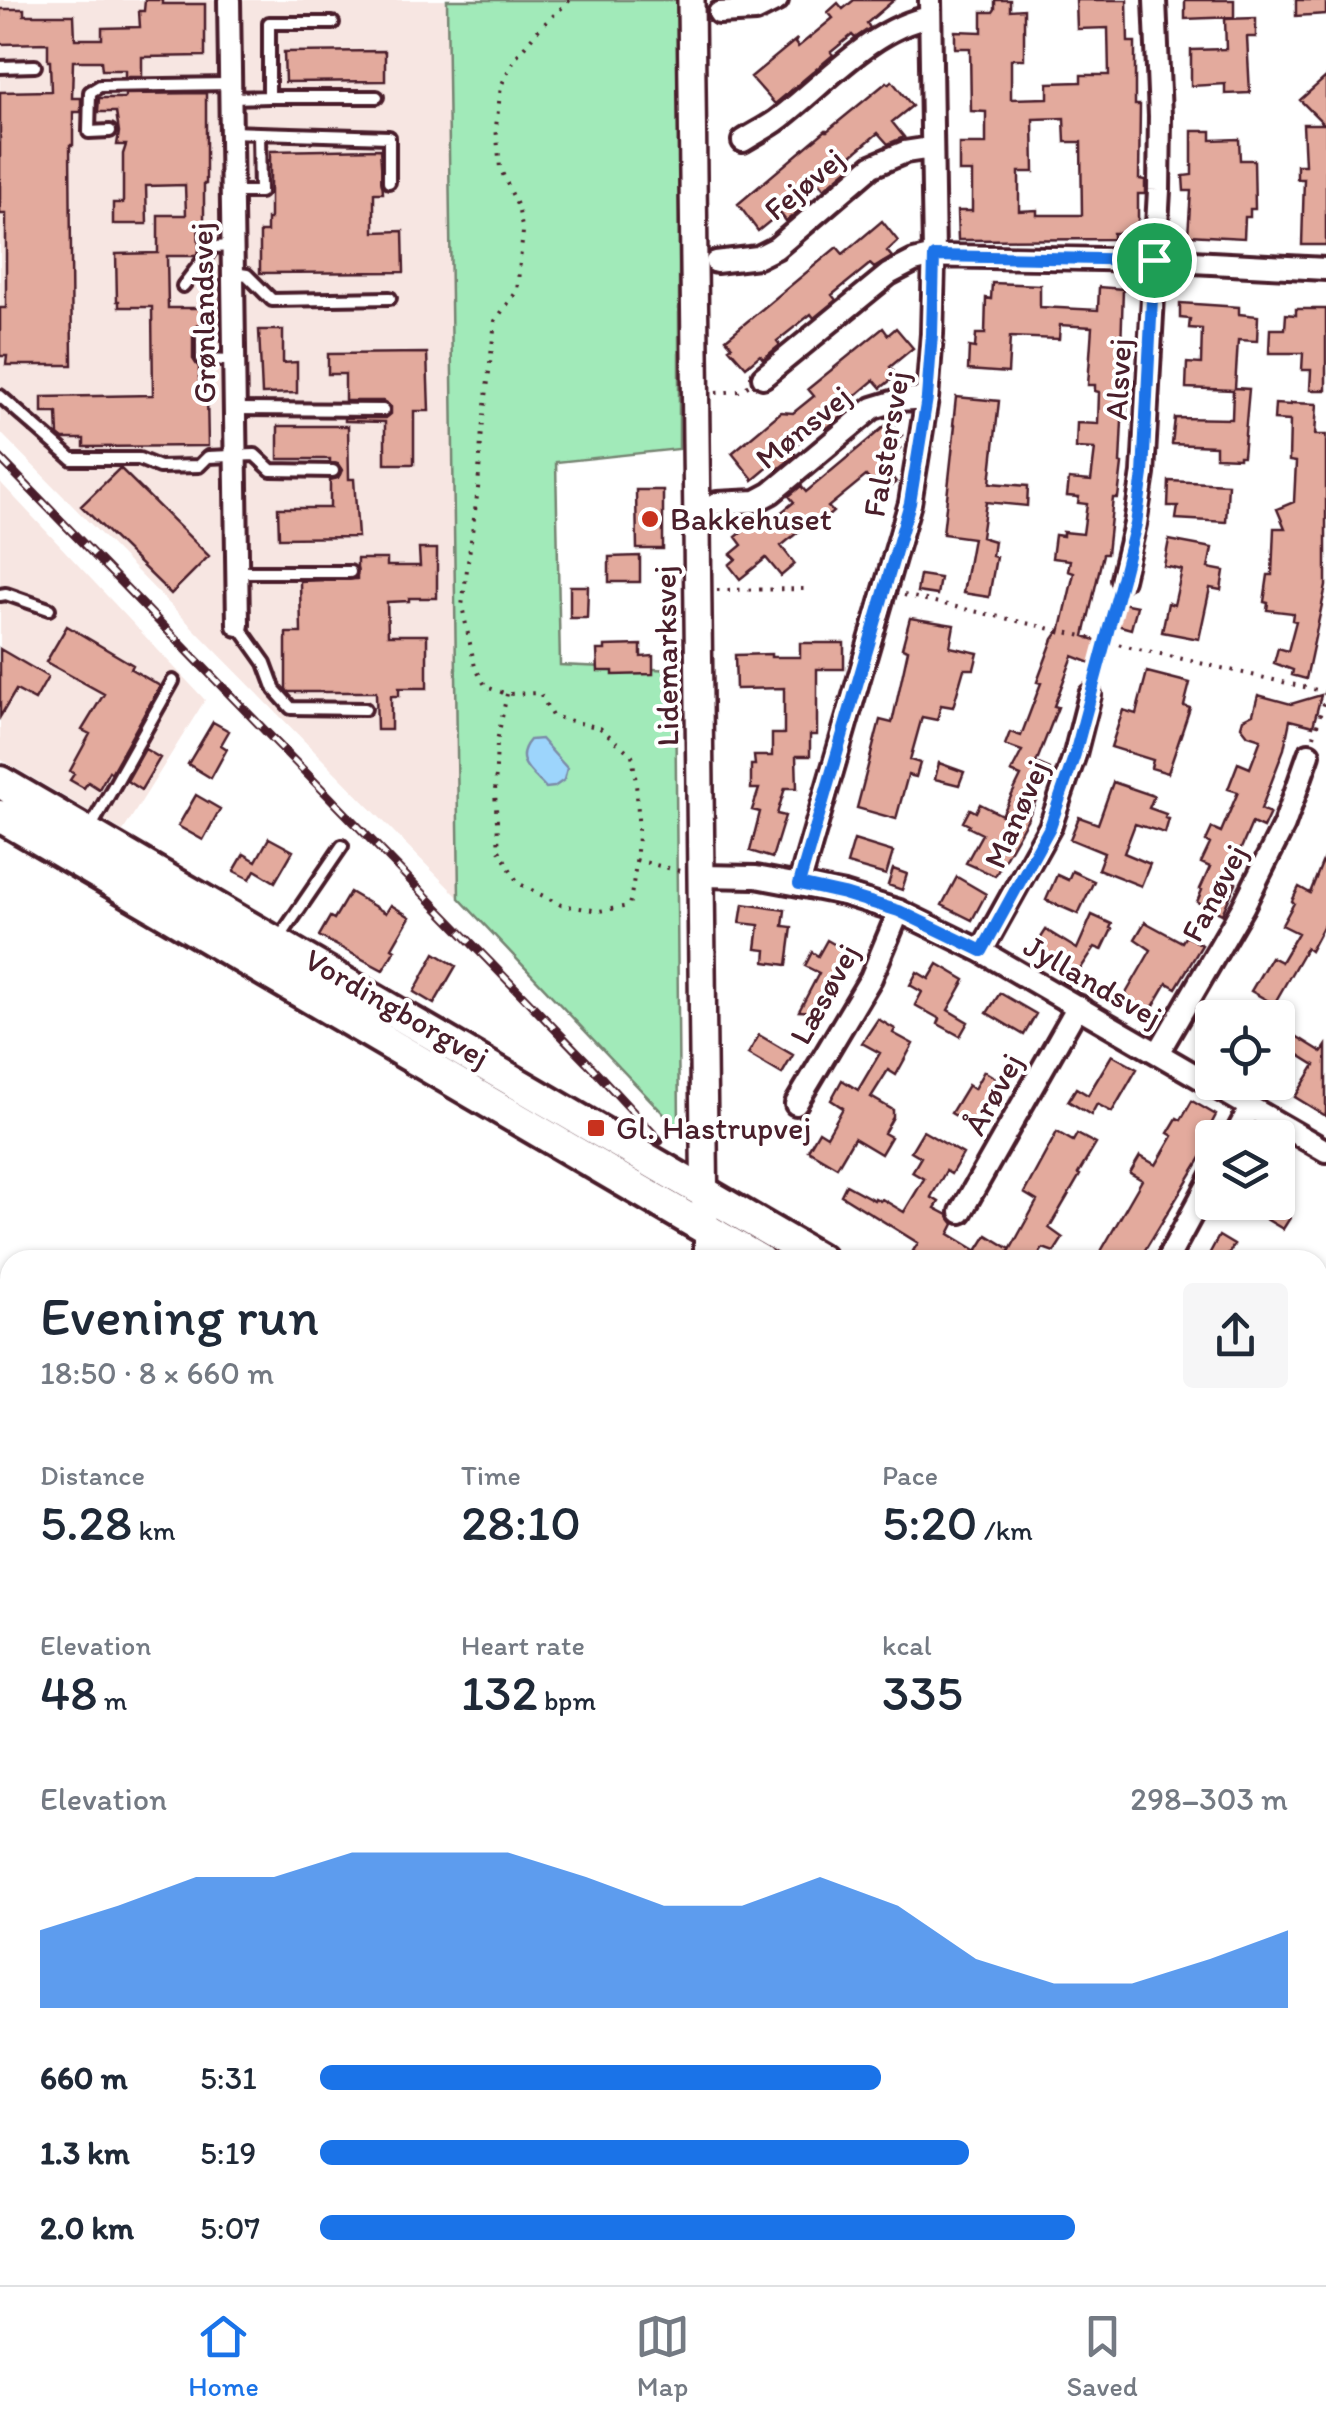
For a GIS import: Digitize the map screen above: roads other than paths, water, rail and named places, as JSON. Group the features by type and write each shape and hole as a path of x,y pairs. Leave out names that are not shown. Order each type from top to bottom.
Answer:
{"main road":[{"name":"Vordingborgvej","path":"0,782 80,846 742,1250"},
{"name":"Vordingborgvej","path":"0,816 80,846 277,942 803,1250"}],"street":[{"name":"Grønlandsvej","path":"229,0 238,625"},
{"name":"Lidemarksvej","path":"691,0 705,1229"},
{"path":"719,13 755,11 777,0"},
{"name":"Alsvej","path":"1122,579 1143,474 1159,190 1155,0"},
{"path":"743,141 773,123 880,37 930,8"},
{"name":"Falstersvej","path":"799,884 910,503 927,398 934,256 930,8"},
{"name":"Fejøvej","path":"716,262 758,257 776,248 872,166 905,152 931,148"},
{"path":"763,377 890,274 934,256 1154,260 1326,269"},
{"name":"Mønsvej","path":"717,504 756,501 771,493 874,408 898,400 927,398"},
{"name":"Manøvej","path":"982,951 1050,827 1090,695"},
{"name":"Fanøvej","path":"1158,1053 1243,907 1284,824 1309,754"},
{"name":"Jyllandsvej","path":"701,876 799,884 899,911 982,951 1326,1150"},
{"name":"Læsøvej","path":"796,1104 871,978 899,911"},
{"name":"Årøvej","path":"961,1212 1078,1006"},
{"path":"1244,1120 1250,1108"},
{"path":"1172,1250 1195,1208"},
{"path":"705,1229 705,1250"}],"lane":[{"path":"268,97 268,23 333,24"},
{"path":"0,66 35,66"},
{"path":"110,132 89,132 90,92 100,86 230,91 268,97 377,97"},
{"path":"231,132 389,137 389,182"},
{"path":"232,192 260,192 259,132"},
{"path":"183,286 213,247 232,246"},
{"path":"233,273 248,275 272,300 390,298"},
{"path":"202,335 202,359 234,360"},
{"path":"0,396 72,459 139,459 158,468 198,466 208,457 255,456 271,470 334,471"},
{"path":"235,409 383,410"},
{"path":"237,572 350,572"},
{"path":"0,596 6,594 50,609"},
{"path":"238,625 265,663 275,690 291,708 364,709"},
{"path":"80,846 172,680"},
{"name":"Vordingborgvej","path":"277,942 342,846"}],"water":[{"path":"541,739 567,768 564,780 554,787 546,788 523,760 530,740"}],"railway":[{"path":"0,458 660,1141"}],"place":[{"name":"Bakkehuset","path":"650,519"},
{"name":"Gl. Hastrupvej","path":"596,1128"}]}
